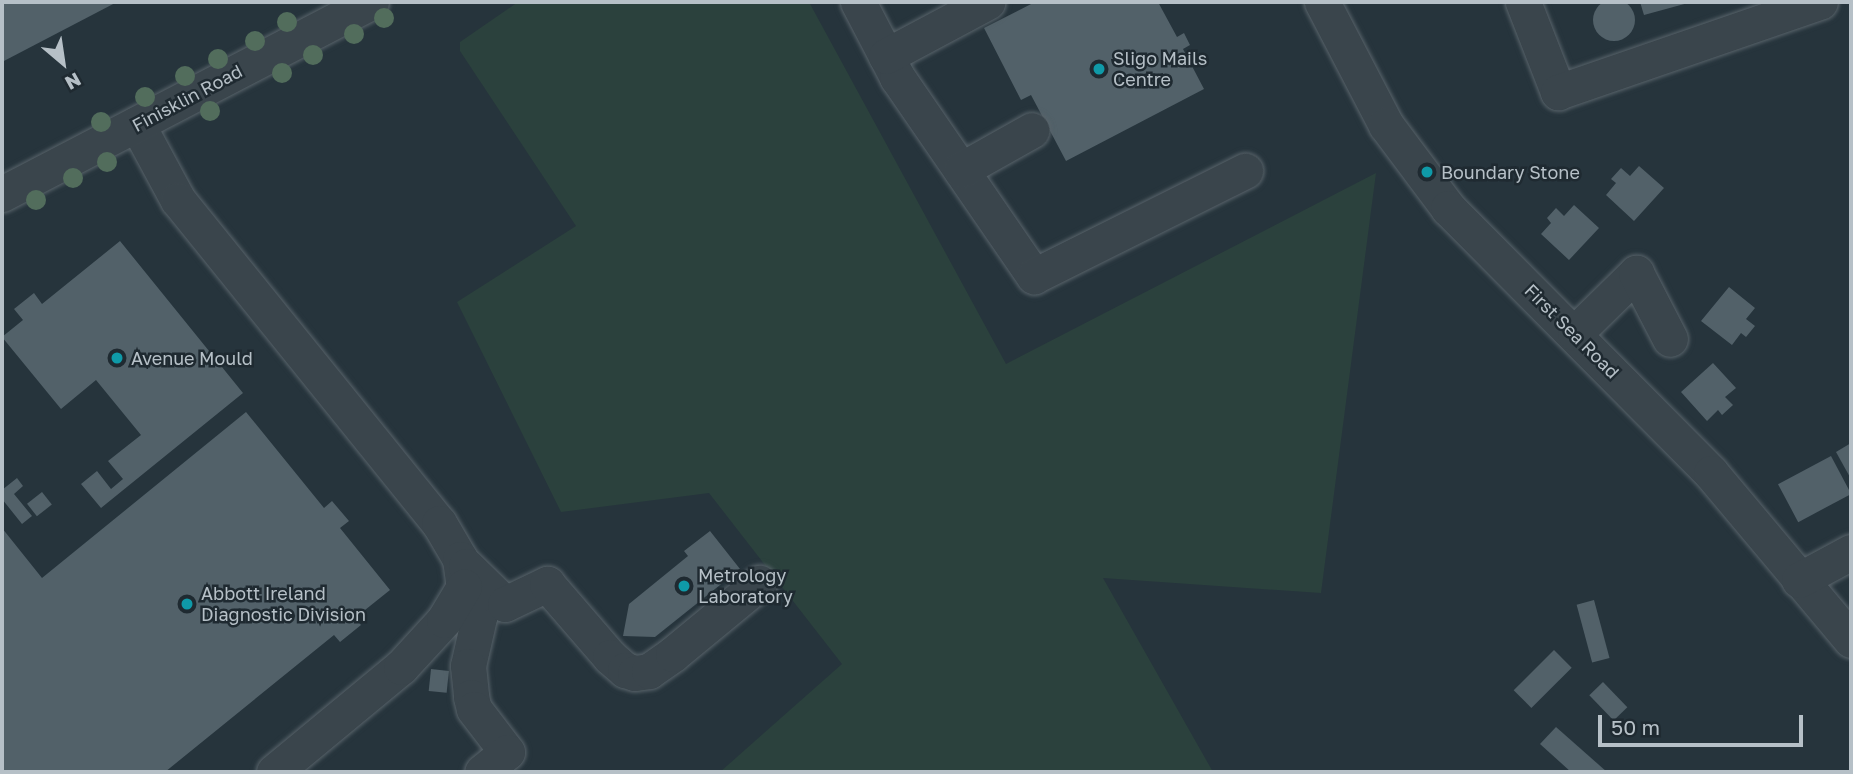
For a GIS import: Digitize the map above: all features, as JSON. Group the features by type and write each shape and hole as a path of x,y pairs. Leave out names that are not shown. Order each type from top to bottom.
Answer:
{"street":[{"name":"Finisklin Road","path":"2,194 372,2"},
{"path":"858,2 897,77 1034,276 1245,171"},
{"path":"886,56 987,2"},
{"name":"First Sea Road","path":"1322,2 1386,125 1448,208 1711,473 1851,640"},
{"path":"1523,2 1558,92 1820,2"},
{"path":"137,124 178,200 439,523 480,613 468,666 474,709 507,752 482,772"},
{"path":"961,170 1032,130"},
{"path":"1575,333 1636,273 1670,339"},
{"path":"1799,580 1851,552"},
{"path":"462,573 505,604 547,584 611,657 625,670 635,673 649,671 673,654 759,583"},
{"path":"274,772 401,667 444,620 462,573"}],"green space":[{"path":"518,2 809,2 1006,364 1376,173 1321,593 1103,578 1213,772 720,772 842,664 709,493 561,512 457,302 576,226 460,51 460,42"}],"building":[{"path":"1614,-1 1629,5 1635,20 1629,35 1614,41 1599,35 1593,20 1599,5"},
{"path":"2,2 117,2 2,62"},
{"name":"Sligo Mails Centre","path":"1035,2 1158,2 1177,37 1184,33 1190,45 1183,49 1204,89 1066,161 1031,95 1021,100 984,28"},
{"path":"1640,2 1688,2 1688,3 1644,15"},
{"path":"1639,166 1664,188 1634,221 1606,195 1616,183 1611,179 1621,168 1630,176"},
{"path":"1574,205 1599,228 1569,260 1541,234 1551,223 1547,218 1556,208 1564,216"},
{"name":"Avenue Mould","path":"120,241 243,393 101,508 81,484 97,471 111,489 123,479 108,461 141,435 96,380 61,409 2,337 23,320 14,309 34,293 42,304"},
{"path":"1729,287 1755,308 1746,319 1755,326 1746,337 1741,333 1732,345 1701,321"},
{"path":"1713,363 1736,388 1725,397 1733,405 1722,415 1718,410 1707,421 1681,392"},
{"name":"Abbott Ireland Diagnostic Division","path":"246,412 324,508 332,501 349,521 340,528 390,590 355,618 361,625 340,642 334,635 165,772 2,772 2,528 42,578"},
{"path":"1851,443 1851,479 1836,452"},
{"path":"1831,456 1851,494 1798,522 1778,484"},
{"path":"17,478 23,486 14,494 32,516 22,524 2,499 2,490"},
{"path":"42,492 52,505 37,516 27,504"},
{"name":"Metrology Laboratory","path":"710,531 740,569 655,637 623,636 629,604 688,556 684,551"},
{"path":"1594,600 1610,658 1592,663 1577,605"},
{"path":"1554,650 1572,668 1531,708 1514,690"},
{"path":"431,669 449,671 447,693 429,691"},
{"path":"1603,682 1627,707 1614,720 1589,695"},
{"path":"1556,727 1607,772 1571,772 1540,744"}],"place":[{"name":"Sligo Mails Centre","path":"1099,69"},
{"name":"Boundary Stone","path":"1427,172"},
{"name":"Avenue Mould","path":"117,358"},
{"name":"Metrology Laboratory","path":"684,586"},
{"name":"Abbott Ireland Diagnostic Division","path":"187,604"}]}
